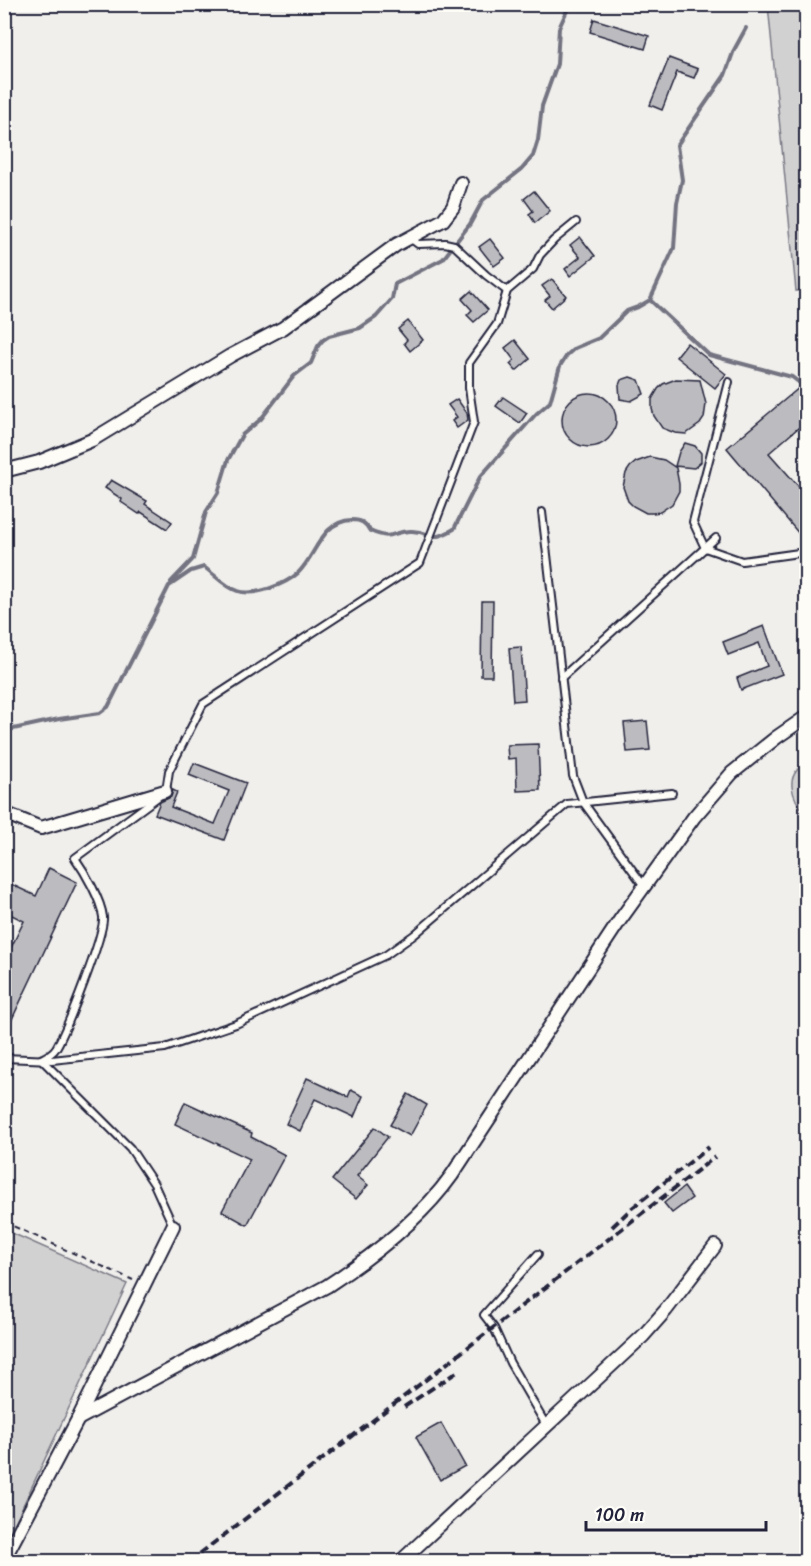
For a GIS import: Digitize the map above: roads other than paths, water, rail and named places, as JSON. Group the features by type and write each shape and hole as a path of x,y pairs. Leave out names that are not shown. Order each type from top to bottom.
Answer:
{"street":[{"path":"4,471 39,462 92,440 230,356 283,328 396,245 437,225 448,215 461,183"},
{"path":"78,1419 327,1286 411,1222 442,1190 452,1176 620,920 694,817 732,773 777,737 807,717"},
{"path":"4,813 41,828 165,791"},
{"path":"4,1559 78,1419 173,1226"},
{"path":"400,1562 658,1320 715,1246"}],"lane":[{"path":"41,1059 56,1049 103,925 101,907 75,858 165,791 169,771 203,704 420,563 474,422 468,367 472,356 497,324 507,291 533,269 540,255 554,240 576,222"},
{"path":"410,238 418,244 454,245 507,291"},
{"path":"729,382 693,522 705,548 742,561 807,552"},
{"path":"542,512 573,776 583,802 644,886"},
{"path":"561,678 716,538"},
{"path":"4,1058 41,1059 151,1050 178,1044 252,1018 386,956 414,935 561,807 567,804 672,793"},
{"path":"41,1059 130,1149 154,1184 173,1226"},
{"path":"538,1254 484,1315 494,1328 510,1363 546,1425"}],"waterway":[{"path":"171,582 193,559 206,512 218,493 228,460 242,435 261,419 294,376 311,363 323,340 329,336 360,328 376,317 392,299 395,284 443,259 470,224 483,200 522,169 533,156 538,140 542,106 557,64 559,28 570,4"},
{"path":"4,731 100,713 108,707 169,586 191,571 204,567 233,589 245,592 261,591 278,585 298,573 326,533 333,526 342,522 361,521 370,531 384,536 405,531 436,536 454,529 480,477 536,414 550,402 560,366 567,355 575,348 599,338 627,311 650,300 674,248 677,203 682,180 677,145 725,75 734,50 746,28"},
{"path":"650,300 709,355 792,377 806,388"}],"railway":[{"path":"612,1227 632,1208 709,1147"},
{"path":"189,1562 715,1157"},
{"path":"404,1407 460,1370"}]}
